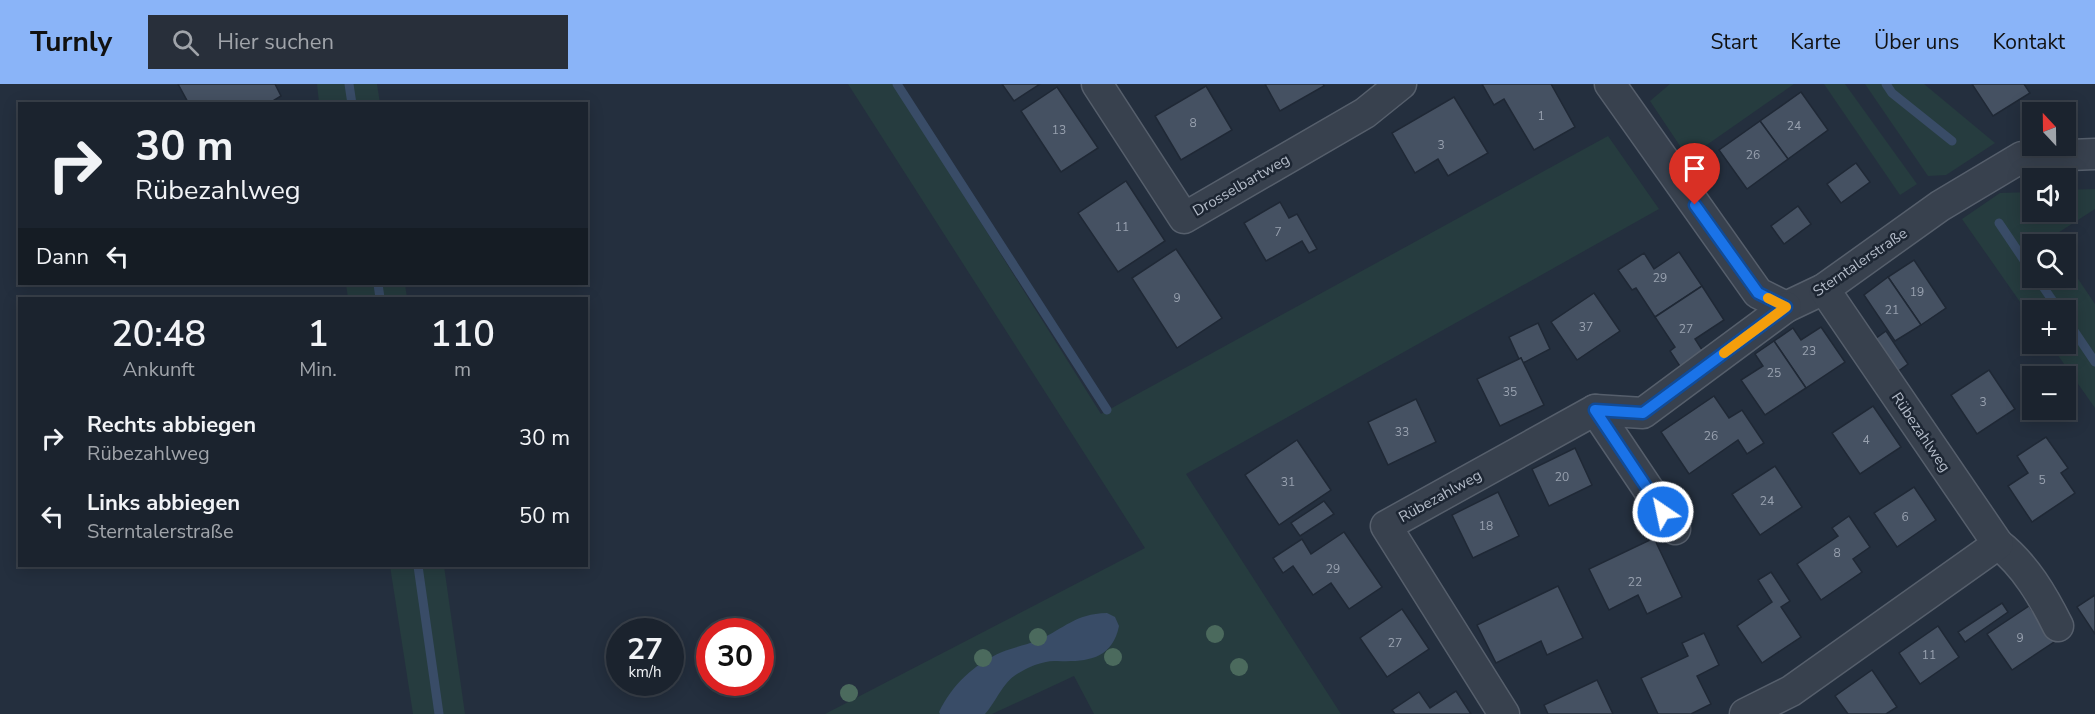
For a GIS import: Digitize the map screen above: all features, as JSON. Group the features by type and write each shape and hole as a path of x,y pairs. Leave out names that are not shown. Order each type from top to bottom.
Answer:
{"street":[{"name":"Drosselbartweg","path":"1097,84 1184,218 1365,113 1401,84"},
{"path":"1595,410 1643,413 1786,307 1758,293 1610,84"},
{"name":"Sterntalerstraße","path":"1786,307 1824,289 1940,206 2022,157 2095,154"},
{"name":"Rübezahlweg","path":"1824,289 1998,544 2012,555 2039,591 2058,626"},
{"path":"1595,410 1675,529"},
{"name":"Rübezahlweg","path":"1504,714 1386,526 1595,410"},
{"path":"1745,714 1791,691 1998,544"}],"green space":[{"path":"317,84 377,84 380,102 319,102"},
{"path":"848,84 894,84 1101,414 1608,136 1659,209 1186,474 1341,714 1094,714 1074,676 992,714 825,714 1145,548"},
{"path":"1670,84 1794,84 1688,158 1650,101"},
{"path":"1824,84 1845,84 1917,184 1900,195"},
{"path":"1865,84 1924,84 1995,143 1946,175 1928,176"},
{"path":"2095,189 2095,209 2076,221 2076,190"},
{"path":"2022,192 2022,222 2075,222 2056,234 2022,234 2022,288 2076,288 2076,276 2095,304 2095,408 2076,381 2076,366 2065,366 2057,354 2076,354 2076,300 2022,300 2022,305 1962,219 2000,193"},
{"path":"346,285 405,285 407,297 348,297"},
{"path":"390,567 444,567 465,714 413,714"}],"water":[{"path":"1107,613 1115,617 1119,626 1110,646 1096,657 1078,661 1052,661 1026,669 1008,682 985,714 940,714 944,702 957,684 982,663 1002,652 1038,640 1078,619"}],"building":[{"path":"178,84 275,84 281,96 271,102 188,102"},
{"path":"1002,84 1040,84 1014,101"},
{"path":"1265,84 1323,84 1324,86 1280,111"},
{"path":"1482,84 1551,84 1575,127 1534,150 1504,99 1494,105"},
{"path":"1972,84 2024,84 2030,93 1993,116"},
{"path":"1206,86 1232,130 1181,160 1155,116"},
{"path":"1057,87 1098,148 1061,172 1021,111"},
{"path":"1801,92 1828,130 1788,159 1760,121"},
{"path":"1454,97 1488,153 1448,176 1438,159 1415,173 1392,133"},
{"path":"1760,121 1788,159 1747,189 1719,150"},
{"path":"1856,163 1870,182 1841,203 1827,184"},
{"path":"1126,181 1165,241 1118,272 1078,213"},
{"path":"1280,202 1289,218 1297,214 1317,249 1309,253 1302,241 1266,261 1244,223"},
{"path":"1798,206 1811,224 1784,244 1771,226"},
{"path":"1176,249 1222,318 1177,348 1132,278"},
{"path":"1679,252 1702,286 1655,317 1636,288 1632,290 1618,270 1644,253 1654,269"},
{"path":"1914,260 1946,308 1921,325 1888,277"},
{"path":"1888,277 1921,325 1895,341 1864,295"},
{"path":"1702,286 1724,320 1695,339 1706,356 1683,371 1670,351 1675,347 1655,317"},
{"path":"1594,293 1620,331 1577,360 1551,322"},
{"path":"1538,323 1550,349 1523,363 1509,337"},
{"path":"1821,327 1845,362 1806,388 1774,341 1793,328 1801,340"},
{"path":"1886,331 1908,364 1897,372 1875,339"},
{"path":"1774,341 1806,388 1765,415 1741,380 1763,366 1755,354"},
{"path":"1521,358 1544,405 1500,426 1477,379"},
{"path":"1989,370 2015,409 1977,434 1951,395"},
{"path":"1714,396 1729,418 1742,410 1764,443 1747,454 1738,440 1689,474 1661,432"},
{"path":"1416,399 1436,442 1388,465 1368,422"},
{"path":"1873,406 1901,447 1860,474 1832,433"},
{"path":"2046,437 2068,468 2061,473 2075,493 2032,522 2008,486 2028,473 2017,456"},
{"path":"1297,440 1331,490 1279,525 1245,475"},
{"path":"1575,448 1592,485 1549,506 1532,469"},
{"path":"1775,466 1802,507 1760,535 1732,494"},
{"path":"1914,487 1936,520 1897,547 1874,513"},
{"path":"1498,492 1519,536 1473,558 1452,515"},
{"path":"1324,501 1334,514 1300,536 1291,523"},
{"path":"1849,516 1870,547 1853,559 1862,572 1821,600 1797,564 1838,536 1832,528"},
{"path":"1344,532 1382,587 1349,609 1331,583 1313,595 1293,566 1283,573 1273,558 1302,539 1311,554"},
{"path":"1654,538 1682,597 1647,614 1638,595 1609,610 1589,569"},
{"path":"1771,572 1790,601 1781,607 1801,637 1762,663 1737,626 1772,602 1758,580"},
{"path":"1558,586 1583,638 1547,655 1541,641 1496,663 1477,625"},
{"path":"2095,595 2095,634 2077,607"},
{"path":"2002,603 2008,612 1965,642 1958,632"},
{"path":"2029,606 2054,642 2012,670 1987,634"},
{"path":"1402,609 1429,649 1387,677 1360,638"},
{"path":"1938,626 1959,657 1920,684 1899,653"},
{"path":"1704,633 1719,665 1697,676 1711,704 1691,714 1658,714 1641,678 1688,656 1682,643"},
{"path":"1872,670 1897,707 1886,714 1848,714 1835,696"},
{"path":"1597,680 1613,714 1548,714 1544,705"},
{"path":"1456,691 1471,714 1395,714 1392,710 1419,692 1430,708"}],"waterway":[{"path":"349,84 352,102"},
{"path":"897,84 1107,410"},
{"path":"1886,84 1892,93 1952,141"},
{"path":"1999,223 2022,257"},
{"path":"378,285 380,297"},
{"path":"2044,288 2052,300"},
{"path":"2076,334 2095,362"},
{"path":"418,567 439,714"}],"slow traffic":[{"path":"1724,353 1786,307 1768,298"}],"route":[{"path":"1663,512 1595,410 1643,413 1786,307 1758,293 1695,205"}]}
